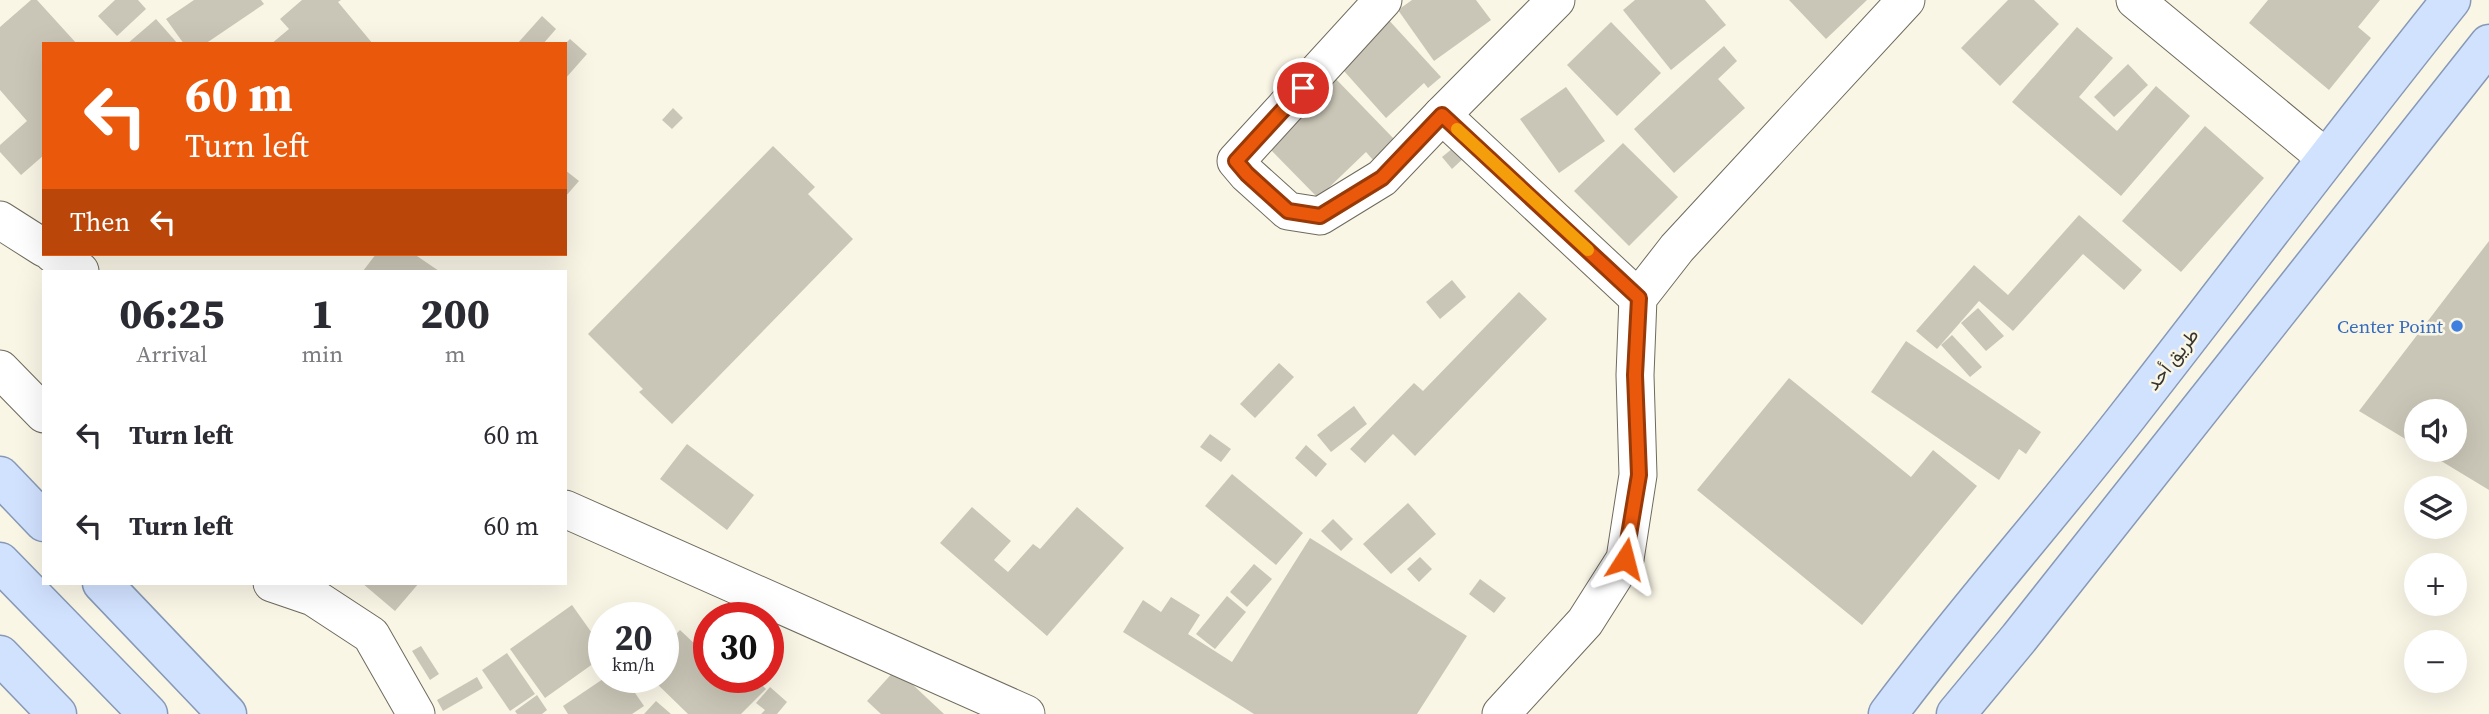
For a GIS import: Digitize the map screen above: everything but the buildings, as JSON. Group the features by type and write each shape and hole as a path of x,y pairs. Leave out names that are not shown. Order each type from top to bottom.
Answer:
{"main road":[{"name":"طريق أحد","path":"1888,714 1935,651 2128,416 2451,0"},
{"path":"1956,714 2489,44"},
{"path":"0,475 42,520"},
{"path":"0,562 148,714"},
{"path":"104,585 227,714"},
{"path":"0,655 57,714"}],"street":[{"path":"1383,0 1236,161 1288,211 1320,216 1382,178 1556,0"},
{"path":"1501,714 1584,622 1625,559 1639,475 1635,375 1639,298 1677,248 1906,0"},
{"path":"2135,0 2326,158"},
{"path":"1442,115 1639,298"},
{"path":"0,220 42,247"},
{"path":"56,256 78,270"},
{"path":"0,369 42,412"},
{"path":"567,510 1026,714"},
{"path":"278,585 313,597 371,635 416,714"}],"slow traffic":[{"path":"1457,129 1588,250"}],"place":[{"name":"Center Point","path":"2457,326"}],"route":[{"path":"1303,88 1236,161 1288,211 1320,216 1382,178 1442,115 1639,298 1635,375 1639,475 1625,559"}]}
